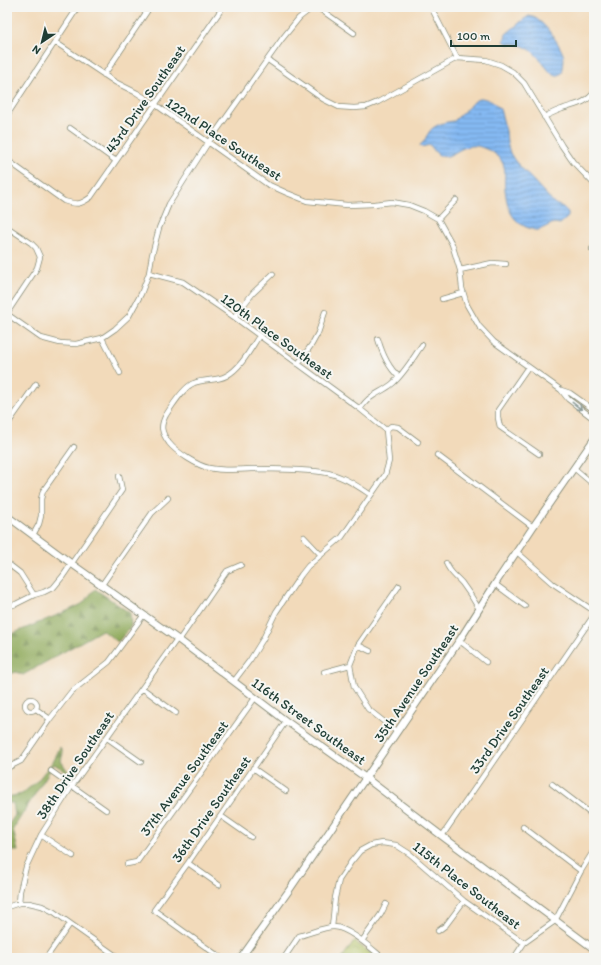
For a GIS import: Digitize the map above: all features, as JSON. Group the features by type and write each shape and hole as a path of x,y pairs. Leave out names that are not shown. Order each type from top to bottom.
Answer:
{"street":[{"path":"7,114 78,7"},
{"path":"104,75 150,7"},
{"name":"43rd Drive Southeast","path":"7,160 64,201 75,204 84,202 91,197 223,7"},
{"path":"7,227 36,248 40,257 37,268 7,314 41,338 60,343 76,344 102,338 116,329 128,316 142,294 149,273 159,228 168,204 208,143 268,60 282,38 299,18 313,7"},
{"path":"317,7 354,33"},
{"path":"431,7 457,58"},
{"name":"122nd Place Southeast","path":"54,42 115,82 156,105 267,184 287,194 307,201 347,205 392,202 409,205 438,219"},
{"path":"268,60 323,99 339,107 354,108 366,107 378,102 457,58 486,60 501,65 513,72 524,83 573,162 594,184"},
{"path":"544,117 584,102 594,93"},
{"path":"70,128 116,161"},
{"path":"456,200 438,219 452,244 460,270 463,293 467,305 479,326 494,342 528,367 561,390 570,393 594,410"},
{"path":"460,270 492,262 506,264"},
{"name":"120th Place Southeast","path":"149,273 183,282 234,317 360,409 386,430"},
{"path":"234,317 253,293 274,274"},
{"path":"442,299 463,293"},
{"path":"298,364 318,333 325,312"},
{"path":"259,336 235,370 225,377 193,383 185,390 166,414 162,426 164,437 171,446 192,461 208,468 228,471 281,469 335,474 370,495"},
{"path":"102,338 120,373"},
{"path":"378,339 384,357 399,377"},
{"path":"360,409 366,401 394,383 422,345"},
{"path":"528,367 498,410 498,418 500,427 539,454"},
{"path":"7,425 36,384"},
{"path":"561,390 568,399 594,419"},
{"path":"234,681 250,660 263,639 276,612 308,566 342,537 385,475 389,461 386,430 391,426 398,427 418,442"},
{"name":"35th Avenue Southeast","path":"241,958 366,778 459,641 495,584 594,439"},
{"path":"33,535 39,524 41,516 41,499 43,490 74,447"},
{"path":"437,455 534,527"},
{"path":"574,468 594,485"},
{"path":"7,607 54,587 72,564 122,490 119,476"},
{"path":"101,586 152,513 168,498"},
{"name":"116th Street Southeast","path":"7,516 366,778 594,949"},
{"path":"304,537 321,555"},
{"path":"517,552 552,583 594,611"},
{"path":"446,563 449,571 458,578 479,609"},
{"path":"7,564 20,573 34,596"},
{"name":"38th Drive Southeast","path":"19,903 20,891 26,867 41,834 72,786 227,571 240,565"},
{"path":"495,584 525,606"},
{"path":"397,732 368,709 354,687 350,665 358,645 398,586"},
{"name":"33rd Drive Southeast","path":"442,836 594,615"},
{"path":"7,768 21,761 71,692 109,662 143,616"},
{"path":"459,641 486,662"},
{"path":"358,645 370,651"},
{"path":"324,672 350,665"},
{"path":"142,688 176,713"},
{"name":"37th Avenue Southeast","path":"127,864 137,862 255,698"},
{"path":"36,708 50,719"},
{"name":"36th Drive Southeast","path":"221,958 154,910 286,721"},
{"path":"107,738 141,762"},
{"path":"253,768 286,791"},
{"path":"51,771 106,810"},
{"path":"552,784 594,816"},
{"path":"221,816 251,837"},
{"path":"523,827 581,871"},
{"path":"41,834 73,856"},
{"name":"115th Place Southeast","path":"332,927 335,898 339,880 360,851 372,845 382,843 396,845 410,854 464,901 524,943"},
{"path":"514,958 524,943 555,920 594,850"},
{"path":"188,863 219,885"},
{"path":"438,931 446,925 464,901"},
{"path":"7,907 19,903 42,906 54,912 119,958"},
{"path":"362,941 381,914 386,904"},
{"path":"46,958 70,924"},
{"path":"285,958 299,936 332,927 350,932 383,958"}],"green space":[{"path":"95,589 130,613 131,626 118,642 102,630 23,675 16,672 7,675 7,636 82,604"},
{"path":"60,747 63,753 61,761 69,773 54,764 13,829 18,851 11,851 7,846 7,827 15,815 13,803 7,803 7,797 22,794 38,780 54,760"},
{"path":"354,941 376,957 376,958 342,958"}],"water":[{"path":"529,16 542,23 553,36 563,54 564,58 562,73 557,76 550,72 530,49 520,45 508,44 504,41 506,34"},
{"path":"482,98 492,101 500,109 506,131 507,143 510,153 515,161 555,204 563,207 568,212 568,217 560,224 554,223 539,230 535,230 526,227 516,220 508,206 504,167 501,160 494,153 479,146 471,146 444,157 435,152 430,145 421,147 420,145 432,128 443,123 454,121 476,100"}]}
